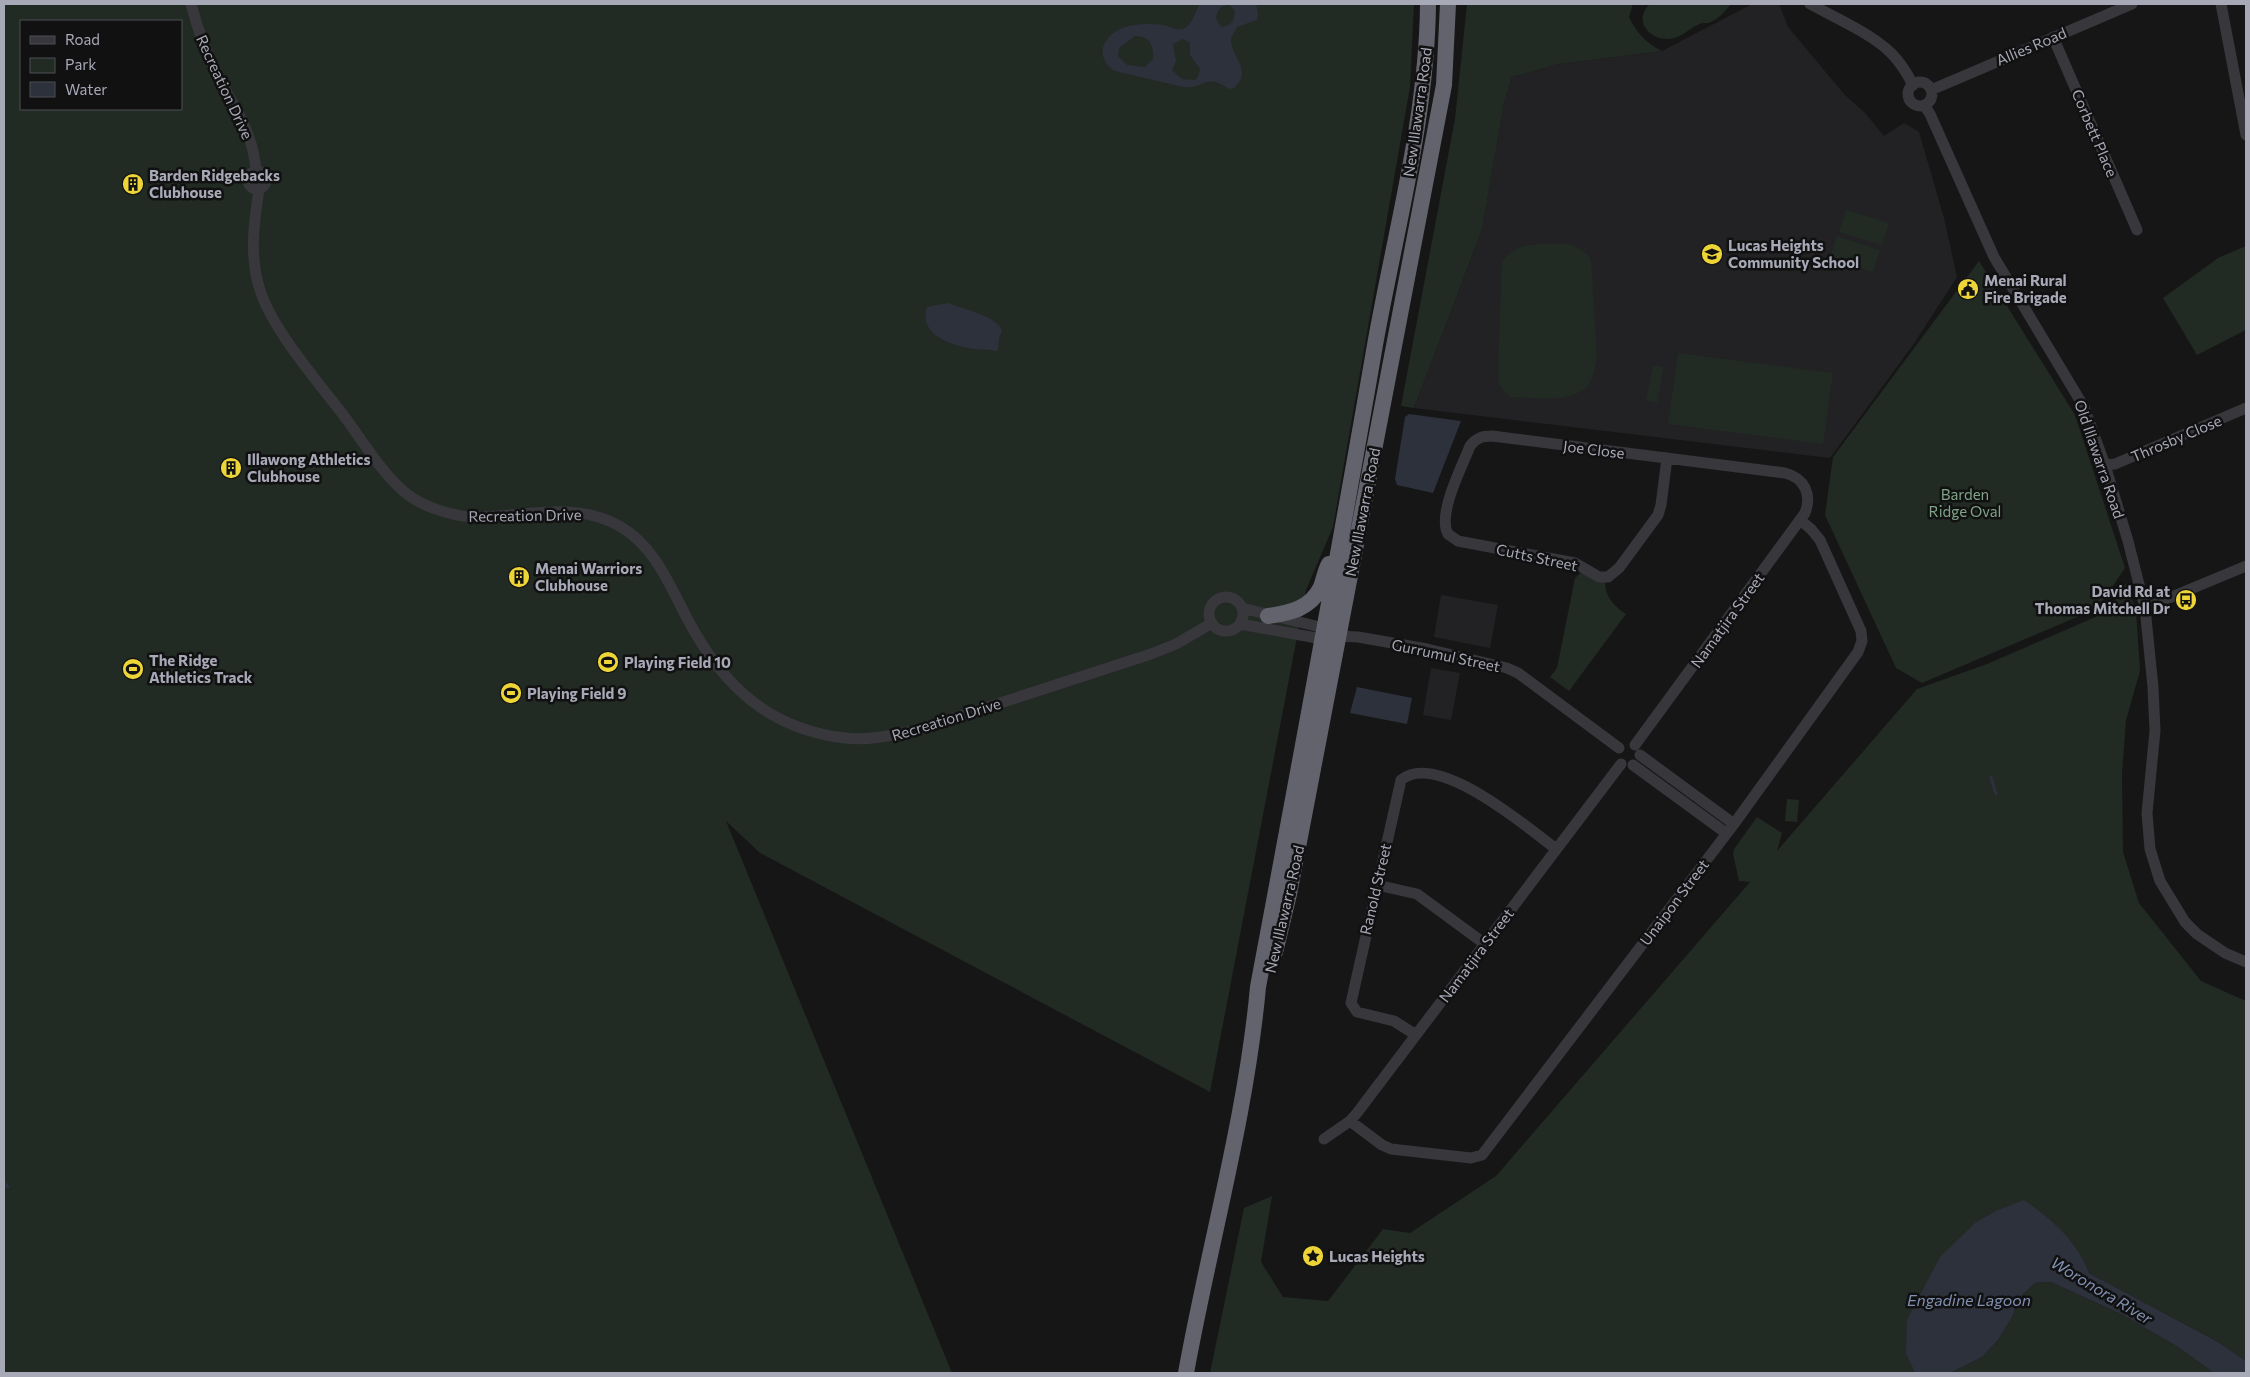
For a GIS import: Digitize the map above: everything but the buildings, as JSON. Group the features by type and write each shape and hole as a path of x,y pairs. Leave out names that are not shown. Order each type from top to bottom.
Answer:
{"highway":[{"name":"New Illawarra Road","path":"1186,1373 1231,1157 1256,1016 1266,990 1290,894 1342,543 1376,342 1424,81 1428,4"},
{"name":"New Illawarra Road","path":"1328,634 1444,85 1448,4"},
{"path":"1268,616 1290,612 1309,603 1321,587 1326,568 1342,543"}],"street":[{"name":"Recreation Drive","path":"191,4 207,52 249,135 255,156 256,171 250,174 248,181 252,187 259,188 253,253 260,291 268,310 388,475 402,490 430,507 456,515 475,517 584,512 604,518 622,527 642,543 654,557 712,662 725,678 757,706 792,724 813,732 846,738 885,737 917,730 1151,654 1176,644 1212,623"},
{"path":"1810,4 1874,40 1890,52 1903,67 1913,85"},
{"name":"Allies Road","path":"1931,90 2132,4"},
{"path":"2221,4 2246,135"},
{"name":"Corbett Place","path":"2053,37 2137,230"},
{"path":"1923,83 1931,90 1932,97 1924,105 1916,105 1910,101 1909,91 1913,85 1923,83"},
{"name":"Old Illawarra Road","path":"1924,105 1930,114 1994,258 2084,407 2105,465 2128,541 2145,608 2155,731 2147,813 2153,857 2160,881 2185,922 2197,934 2225,952 2246,962"},
{"name":"Throsby Close","path":"2105,465 2115,464 2246,408"},
{"name":"Joe Close","path":"1448,534 1444,522 1447,508 1470,446 1480,437 1492,436 1785,473 1798,478 1807,491"},
{"name":"Cutts Street","path":"1448,534 1458,541 1575,563 1599,577 1608,577 1619,568 1658,515 1667,458"},
{"name":"Namatjira Street","path":"1638,750 1800,520 1807,506 1807,491"},
{"name":"Unaipon Street","path":"1350,1121 1382,1145 1391,1149 1471,1158 1482,1155 1730,829 1858,652 1862,642 1861,631 1820,540 1800,520"},
{"path":"2145,608 2246,566"},
{"path":"1242,608 1243,616 1240,624 1233,630 1224,631 1212,623 1210,619 1210,608 1217,600 1232,598 1242,608 1328,634"},
{"path":"1240,624 1328,634"},
{"name":"Gurrumul Street","path":"1328,634 1358,637 1427,650 1507,668 1518,673 1619,748"},
{"path":"1628,742 1730,829 1627,764 1617,754 1619,748 1628,742"},
{"path":"1627,764 1638,761 1638,750"},
{"name":"Namatjira Street","path":"1324,1139 1350,1121 1556,849 1627,764"},
{"name":"Ranold Street","path":"1416,1035 1394,1020 1361,1014 1353,1008 1351,997 1400,780 1408,774 1418,774 1446,778 1474,790 1556,849"},
{"path":"1377,884 1417,894 1484,944"}],"shaded area":[{"name":"Lucas Heights Community School","path":"1752,4 1775,4 1780,6 1788,27 1844,94 1865,113 1884,136 1904,123 1919,132 1944,218 1957,277 1913,345 1830,458 1414,408 1482,230 1504,103 1512,77 1559,64 1662,51"},
{"path":"1441,595 1498,605 1490,648 1434,637"},
{"path":"1431,668 1460,673 1451,720 1423,715"}],"green space":[{"path":"4,4 1414,4 1410,87 1333,527 1306,590 1210,1092 760,853 726,821 952,1373 4,1373"},
{"path":"1467,4 1633,4 1629,17 1632,23 1651,45 1662,51 1559,64 1512,77 1504,103 1482,230 1414,408 1401,406 1455,119"},
{"path":"1650,4 1731,4 1714,21 1701,23 1673,39 1668,39 1654,36 1645,28 1643,16"},
{"path":"1846,210 1889,223 1882,245 1839,232"},
{"path":"1837,236 1880,250 1873,272 1830,258"},
{"path":"1544,244 1575,246 1586,253 1591,259 1597,358 1595,368 1589,384 1573,395 1541,399 1510,397 1499,385 1498,371 1502,262 1520,247"},
{"path":"2246,246 2246,330 2197,355 2163,298 2218,258"},
{"name":"Barden Ridge Oval","path":"1979,261 2075,415 2125,568 2100,605 2091,611 1922,683 1896,668 1825,515 1833,457"},
{"path":"1678,353 1833,373 1823,444 1668,424"},
{"path":"1653,365 1664,367 1657,403 1646,401"},
{"path":"1582,572 1605,582 1605,587 1611,601 1626,614 1569,691 1550,677 1557,668 1575,578"},
{"path":"2126,583 2136,611 2140,671 2126,720 2122,774 2123,852 2139,903 2201,981 2246,1001 2246,1361 2218,1342 2089,1273 2078,1251 2062,1232 2044,1215 2024,1201 1906,1354 1915,1373 1210,1373 1244,1208 1272,1196 1261,1262 1283,1297 1328,1301 1383,1229 1410,1233 1496,1176 1750,882 1739,881 1733,854 1734,849 1757,817 1782,833 1777,851 1917,689 1987,664 2107,612"},
{"path":"1787,799 1799,800 1797,822 1785,821"},
{"path":"2051,1282 2123,1315 2178,1347 2214,1373 1950,1373 1982,1357 1998,1340 2012,1317 2019,1298 2035,1283"}],"water":[{"path":"1200,4 1229,4 1256,4 1257,20 1237,27 1231,38 1234,51 1242,69 1240,81 1234,88 1229,89 1214,82 1183,87 1115,71 1106,63 1102,53 1104,44 1113,33 1126,27 1141,24 1163,25 1182,29 1189,25","holes":["1229,4 1235,11 1233,21 1229,25 1222,27 1216,17 1221,7","1135,36 1140,36 1148,40 1152,46 1153,59 1145,67 1127,65 1118,56 1119,48","1183,39 1190,43 1190,55 1200,69 1195,80 1182,79 1172,70 1176,61 1173,44"]},
{"path":"948,303 987,317 1000,326 1002,331 998,350 958,346 933,333 925,317 927,307"},
{"path":"1409,414 1461,421 1433,493 1397,485 1395,479 1405,417"},
{"path":"1357,687 1412,698 1407,724 1350,713"},
{"name":"Engadine Lagoon","path":"2024,1200 2054,1223 2071,1241 2084,1261 2089,1273 2218,1342 2246,1361 2246,1373 2214,1373 2178,1347 2123,1315 2051,1282 2035,1283 2019,1298 2012,1317 1998,1340 1982,1357 1950,1373 1915,1373 1906,1354 1907,1320 1940,1257 1975,1223 1996,1211"}],"waterway":[{"path":"1991,777 1996,794"},
{"path":"4,1183 8,1187"}],"place":[{"name":"Barden Ridgebacks Clubhouse","path":"133,184"},
{"name":"Lucas Heights Community School","path":"1712,254"},
{"name":"Menai Rural Fire Brigade","path":"1968,289"},
{"name":"Illawong Athletics Clubhouse","path":"231,468"},
{"name":"Menai Warriors Clubhouse","path":"519,577"},
{"name":"David Rd at Thomas Mitchell Dr","path":"2186,600"},
{"name":"Playing Field 10","path":"608,662"},
{"name":"The Ridge Athletics Track","path":"133,669"},
{"name":"Playing Field 9","path":"511,693"},
{"name":"Lucas Heights","path":"1313,1256"}],"water label":[{"name":"Woronora River","path":"2102,1290"}]}
